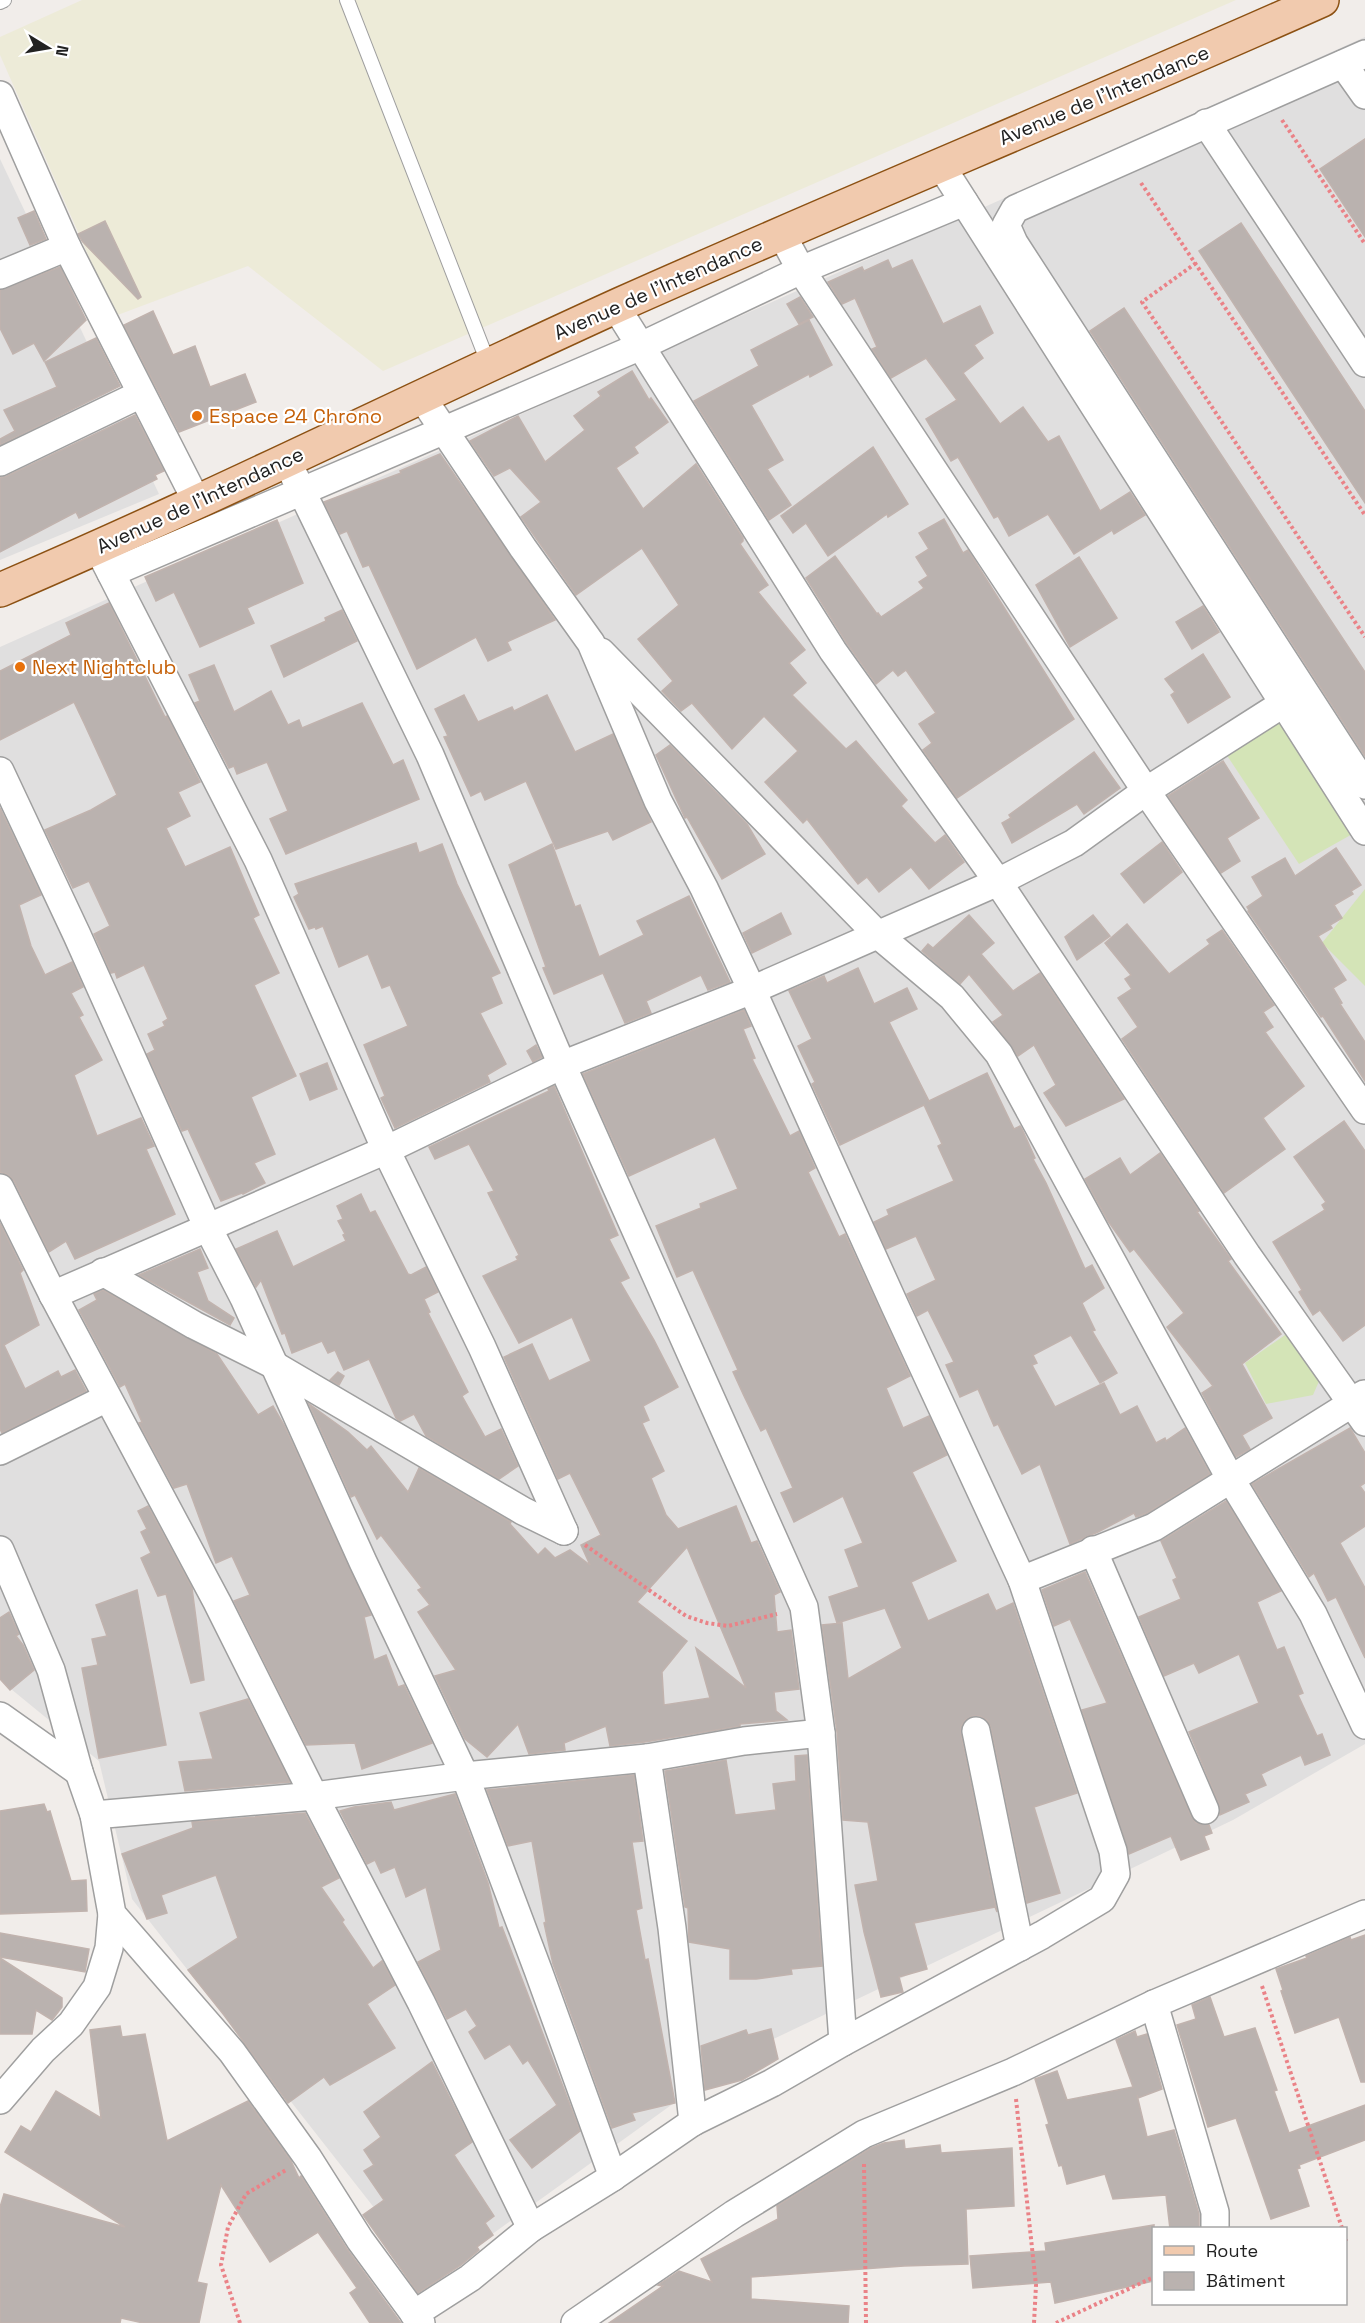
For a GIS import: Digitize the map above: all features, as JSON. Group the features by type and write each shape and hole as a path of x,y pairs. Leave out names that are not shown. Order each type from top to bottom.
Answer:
{"main road":[{"name":"Avenue de l'Intendance","path":"0,590 104,561 197,502 489,365 781,233 1133,84 1322,0"}],"street":[{"path":"1365,95 1354,59 1015,209 1006,225 1014,243 1365,785"},
{"path":"0,94 67,247 197,502"},
{"path":"1206,123 1365,363"},
{"path":"940,165 1365,831"},
{"path":"564,1531 482,1347 386,1150 258,860 104,561 302,492 641,346 801,270 964,202"},
{"path":"781,233 801,270 1146,791 1365,1110"},
{"path":"0,275 67,247"},
{"path":"616,307 833,651 998,882 1247,1255 1360,1407 1230,1478 1154,1527 1022,1580"},
{"path":"0,462 141,394"},
{"path":"422,396 523,548 591,643 877,934 952,997 999,1054 1230,1478 1313,1614 1365,1725"},
{"path":"286,459 430,756 562,1065 804,1607 821,1733 843,2042"},
{"path":"112,1914 232,2052 308,2158 360,2240 418,2319 531,2228 613,2177 693,2122 772,2083 843,2042 1020,1947 1102,1899 1116,1874 1113,1851 1022,1580 705,888 658,801 591,643"},
{"path":"52,1295 386,1150 562,1065 752,990 998,882 1074,843 1146,791 1284,704"},
{"path":"0,771 77,935 208,1227 244,1298 272,1364 465,1776 613,2177"},
{"path":"0,1188 52,1295 218,1602 314,1796 421,2002 531,2228"},
{"path":"104,1272 194,1324 272,1364 523,1510 564,1531"},
{"path":"0,1451 107,1398"},
{"path":"0,1550 51,1670 79,1772 94,1815 112,1914 109,1948 97,1987 71,2024 43,2050 0,2100"},
{"path":"1093,1550 1205,1810"},
{"path":"0,1716 79,1772"},
{"path":"976,1731 1020,1947"},
{"path":"94,1815 314,1796 465,1776 647,1758 744,1741 821,1733"},
{"path":"647,1758 672,1928 693,2122"},
{"path":"575,2323 735,2214 864,2134 1013,2072 1154,2004 1365,1914"},
{"path":"1154,2004 1215,2212 1215,2227"}],"lane":[{"path":"0,2 4,0"},
{"path":"347,0 489,365"}],"path":[{"path":"1267,97 1365,244"},
{"path":"1125,160 1365,515"},
{"path":"1196,264 1142,302 1365,637"},
{"path":"564,1531 686,1616 707,1623 728,1626 804,1607"},
{"path":"1254,1960 1341,2227"},
{"path":"1013,2072 1036,2285 1034,2323"},
{"path":"864,2134 866,2323"},
{"path":"240,2323 221,2265 228,2227 246,2194 308,2158"},
{"path":"1056,2323 1152,2278"}],"shaded area":[{"path":"82,0 1236,0 383,371 248,266 115,316 0,55 0,37"},
{"path":"1365,37 1365,1744 1233,1820 742,2054 430,2279 132,1899 99,1761 0,1680 0,647"},
{"path":"0,159 159,494 0,560"}],"green space":[{"path":"1279,715 1356,832 1299,864 1224,751"},
{"path":"1365,889 1365,986 1322,943"},
{"path":"1295,1328 1324,1370 1313,1395 1266,1404 1245,1363"}],"building":[{"path":"1365,139 1365,237 1320,169"},
{"path":"34,211 46,239 30,245 18,218"},
{"path":"105,221 141,297 138,299 82,241 78,234"},
{"path":"1241,223 1365,411 1365,503 1199,251"},
{"path":"888,260 892,269 912,260 943,324 980,306 993,333 974,345 983,358 963,373 1000,424 1023,407 1048,442 1059,436 1100,511 1130,492 1145,515 1114,534 1112,530 1074,554 1048,514 1009,536 998,516 994,518 958,457 951,461 926,419 957,400 926,358 891,378 872,349 877,347 855,298 842,304 828,282 862,267 864,271"},
{"path":"60,267 86,320 44,361 34,343 13,354 0,328 0,290"},
{"path":"800,297 813,317 799,324 787,304"},
{"path":"1124,308 1365,672 1365,756 1090,331"},
{"path":"153,311 173,355 195,346 210,387 245,374 256,402 179,432 124,325"},
{"path":"809,320 832,365 810,377 809,374 751,405 783,460 767,469 791,505 769,520 694,401 759,366 751,350"},
{"path":"96,338 120,386 0,445 0,439 15,431 4,410 57,387 45,362"},
{"path":"632,371 649,400 651,398 668,422 634,447 638,453 616,468 643,509 696,464 743,538 740,544 768,585 758,592 805,650 789,663 806,683 792,695 846,749 856,741 907,800 901,806 935,843 945,835 964,862 929,889 911,867 879,892 867,877 858,884 807,819 803,823 765,782 798,751 764,716 732,749 692,703 681,711 662,691 673,681 638,639 679,605 642,548 576,595 521,517 541,502 510,468 494,476 470,441 518,416 545,462 585,430 574,416 601,396 598,392"},
{"path":"135,415 164,471 155,475 157,479 79,518 76,512 0,552 0,478"},
{"path":"873,447 908,504 888,517 887,514 828,556 806,523 793,533 781,516"},
{"path":"440,454 555,620 507,642 511,650 488,661 476,637 417,669 369,565 363,567 347,531 340,534 324,502 401,473 400,471"},
{"path":"944,519 963,553 968,550 1074,719 957,798 923,750 932,743 919,724 936,713 906,670 898,676 893,670 876,684 846,642 806,578 835,556 881,617 924,588 919,582 928,576 916,557 929,549 919,533"},
{"path":"277,520 303,583 247,608 254,623 200,647 174,592 156,601 145,577"},
{"path":"1079,557 1117,618 1070,647 1036,585"},
{"path":"109,603 200,782 178,792 190,816 166,828 185,867 230,847 259,915 253,918 279,973 254,985 296,1076 251,1097 275,1154 254,1163 265,1183 243,1194 221,1201 188,1129 182,1131 147,1054 155,1050 148,1034 165,1026 163,1022 168,1019 144,965 117,978 115,972 111,973 94,934 110,926 89,881 73,888 45,830 91,810 117,795 74,702 0,740 0,671 71,635 66,623"},
{"path":"1203,606 1219,632 1192,649 1176,622"},
{"path":"342,610 357,641 284,677 271,646 326,621 325,618"},
{"path":"1203,654 1230,697 1188,723 1171,695 1175,692 1165,679"},
{"path":"214,665 234,712 271,691 288,725 299,720 302,728 362,703 393,765 403,760 419,799 286,854 270,819 288,811 267,762 237,774 234,766 229,768 195,703 200,701 189,675"},
{"path":"464,695 478,722 512,707 514,711 547,695 575,752 613,734 651,822 613,840 608,831 556,849 526,781 485,800 481,791 471,796 444,737 448,736 435,709"},
{"path":"670,745 747,824 765,854 722,879 687,817 685,818 656,755"},
{"path":"1094,752 1120,788 1084,814 1077,804 1012,843 1002,823 1011,818 1009,815"},
{"path":"1223,761 1259,818 1227,838 1240,861 1221,873 1168,796"},
{"path":"0,808 41,895 19,905 31,946 45,975 72,962 83,987 71,993 83,1015 79,1017 102,1060 74,1075 97,1136 141,1118 154,1146 146,1149 175,1214 75,1259 66,1241 49,1252 14,1181 8,1175 0,1172"},
{"path":"1162,842 1182,872 1144,903 1121,874"},
{"path":"416,843 419,853 442,844 457,884 500,973 491,977 502,1003 480,1013 506,1064 487,1075 490,1082 395,1128 381,1098 385,1096 364,1045 408,1026 390,985 382,988 368,954 339,967 323,926 309,929 294,897 299,894 295,884"},
{"path":"552,844 575,907 580,905 599,957 644,935 637,921 689,896 730,982 708,990 701,975 646,1001 651,1013 625,1023 603,973 554,994 543,968 546,967 509,865"},
{"path":"1336,848 1361,885 1351,891 1353,894 1334,905 1342,918 1330,925 1332,928 1318,936 1346,980 1333,988 1342,1003 1340,1004 1365,1042 1365,1081 1247,907 1263,896 1252,877 1285,858 1295,876"},
{"path":"781,913 791,934 752,953 743,933"},
{"path":"969,915 994,943 981,954 1013,991 1040,973 1124,1099 1066,1126 1044,1093 1056,1085 1034,1045 1018,1056 993,1022 1003,1015 969,974 960,984 922,951 928,944 933,948"},
{"path":"1093,915 1110,936 1077,960 1065,937"},
{"path":"1127,924 1169,974 1210,944 1207,940 1222,930 1274,1005 1263,1012 1273,1027 1265,1032 1304,1086 1263,1118 1285,1149 1224,1193 1122,1039 1138,1027 1118,998 1132,989 1125,979 1131,975 1105,943"},
{"path":"858,968 874,1004 907,988 917,1009 889,1022 929,1101 987,1073 1014,1129 1020,1126 1022,1129 1035,1158 1033,1159 1085,1269 1092,1265 1104,1288 1082,1303 1095,1330 1092,1331 1117,1373 1100,1383 1071,1335 1033,1355 1037,1363 1032,1365 1055,1407 1104,1383 1120,1415 1137,1406 1156,1443 1165,1438 1166,1441 1185,1428 1210,1474 1147,1513 1136,1517 1134,1513 1070,1544 1040,1464 1022,1474 998,1424 994,1426 978,1389 960,1397 946,1365 954,1362 928,1310 917,1316 907,1294 936,1280 916,1236 886,1249 874,1222 889,1215 887,1210 954,1181 938,1146 942,1144 924,1105 840,1145 812,1084 815,1082 798,1046 812,1039 789,991 824,976 827,983"},
{"path":"744,1010 751,1026 743,1029 755,1058 752,1059 790,1136 799,1131 815,1168 808,1172 839,1237 845,1234 910,1376 886,1388 903,1428 929,1416 947,1455 912,1472 956,1561 911,1582 928,1621 988,1594 996,1611 1013,1603 1077,1793 1034,1807 1060,1893 1027,1903 991,1728 987,1720 980,1716 972,1716 965,1720 961,1727 961,1734 997,1912 995,1907 914,1923 927,1969 899,1977 903,1992 881,1997 864,1932 855,1885 878,1881 868,1822 843,1820 837,1732 822,1625 842,1623 848,1679 902,1648 885,1608 837,1623 829,1597 859,1587 845,1550 863,1543 843,1496 794,1522 781,1493 793,1488 766,1428 761,1431 744,1396 733,1372 738,1370 693,1270 677,1277 656,1226 701,1208 700,1204 738,1189 715,1137 629,1176 583,1074"},
{"path":"536,1045 542,1057 533,1062 527,1051"},
{"path":"327,1063 337,1089 310,1100 300,1074"},
{"path":"554,1086 618,1235 609,1239 629,1278 620,1282 678,1387 643,1406 649,1420 642,1423 664,1471 651,1478 666,1515 678,1529 736,1506 751,1543 757,1541 780,1592 774,1595 777,1632 791,1630 799,1689 774,1692 776,1711 787,1720 740,1724 740,1726 610,1746 606,1726 564,1743 565,1750 529,1754 518,1724 487,1757 465,1739 435,1676 456,1670 418,1612 430,1605 418,1590 422,1588 381,1535 377,1539 355,1495 351,1497 309,1404 348,1432 367,1450 371,1446 408,1492 419,1468 511,1522 510,1524 538,1555 545,1548 555,1558 570,1550 590,1565 581,1545 601,1535 570,1473 558,1479 504,1357 532,1344 549,1381 591,1361 572,1317 519,1343 483,1276 518,1260 516,1257 519,1255 488,1193 494,1191 469,1144 435,1159 429,1147 549,1091 548,1089","holes":["687,1547 746,1688 696,1648 710,1698 664,1705 662,1672 687,1641 637,1602"]},
{"path":"1344,1121 1365,1151 1365,1325 1343,1341 1320,1310 1313,1315 1299,1292 1302,1290 1273,1242 1325,1210 1322,1205 1326,1202 1294,1157"},
{"path":"1160,1153 1199,1211 1197,1212 1231,1259 1228,1261 1281,1334 1242,1364 1272,1418 1242,1435 1250,1449 1236,1457 1202,1393 1213,1386 1167,1327 1184,1313 1134,1249 1130,1252 1108,1221 1085,1179 1120,1158 1130,1175"},
{"path":"361,1194 370,1213 375,1211 408,1274 411,1275 426,1267 438,1292 424,1299 430,1312 428,1313 468,1392 462,1396 485,1437 501,1429 518,1466 499,1479 426,1436 414,1414 400,1421 396,1418 369,1359 344,1370 335,1350 328,1353 322,1341 292,1353 261,1280 256,1287 236,1249 277,1231 293,1267 346,1241 338,1221 343,1219 337,1206"},
{"path":"0,1223 23,1270 20,1273 39,1325 4,1345 25,1389 58,1371 61,1377 75,1370 86,1391 2,1433 0,1429"},
{"path":"200,1249 208,1268 197,1272 208,1301 234,1318 230,1325 139,1275"},
{"path":"103,1290 217,1354 258,1415 273,1406 284,1425 371,1615 364,1617 374,1660 386,1655 398,1687 404,1685 432,1743 362,1769 355,1743 306,1745 234,1601 250,1595 232,1556 216,1563 187,1484 174,1488 139,1423 142,1422 125,1384 120,1387 79,1310 97,1300 94,1294"},
{"path":"338,1372 344,1376 339,1385 330,1380"},
{"path":"1350,1428 1365,1453 1365,1483 1360,1486 1365,1493 1365,1526 1340,1543 1365,1588 1365,1658 1336,1597 1328,1601 1314,1573 1309,1577 1252,1484"},
{"path":"1226,1501 1281,1591 1257,1602 1277,1650 1284,1647 1303,1693 1298,1695 1317,1736 1322,1734 1330,1755 1305,1765 1301,1755 1261,1774 1266,1785 1245,1794 1249,1802 1220,1815 1219,1804 1189,1732 1259,1703 1239,1654 1199,1673 1194,1663 1164,1676 1139,1617 1181,1599 1173,1580 1177,1578 1161,1541"},
{"path":"148,1506 192,1588 204,1680 191,1683 166,1594 158,1596 141,1558 151,1553 141,1532 147,1529 138,1511"},
{"path":"1085,1572 1191,1816 1196,1823 1209,1825 1212,1833 1204,1836 1209,1849 1181,1860 1171,1836 1129,1854 1082,1710 1107,1703 1070,1619 1054,1626 1042,1590"},
{"path":"137,1590 166,1745 99,1758 82,1668 98,1665 92,1639 107,1636 96,1605"},
{"path":"9,1612 19,1634 16,1636 23,1645 34,1670 10,1690 0,1679 0,1618"},
{"path":"248,1699 290,1782 185,1791 179,1762 213,1759 200,1713"},
{"path":"807,1755 822,1966 791,1969 792,1974 756,1979 730,1979 730,1949 689,1942 688,1908 685,1907 665,1771 726,1760 735,1815 776,1810 773,1784 796,1781 795,1756"},
{"path":"634,1775 643,1841 632,1842 642,1908 636,1910 645,1960 648,1959 675,2103 632,2113 635,2120 612,2128 553,1964 544,1923 546,1922 532,1841 508,1846 487,1790"},
{"path":"455,1794 488,1883 499,1928 502,1927 580,2131 532,2168 510,2140 557,2105 528,2060 523,2064 510,2044 485,2059 469,2032 477,2026 466,2009 447,2019 418,1962 441,1950 426,1887 406,1897 395,1867 381,1873 375,1860 367,1864 340,1811 391,1802 394,1810"},
{"path":"44,1804 47,1812 50,1811 71,1881 86,1880 87,1911 0,1914 0,1811"},
{"path":"305,1813 339,1878 321,1887 373,1968 382,1961 395,1985 367,2004 395,2048 330,2085 324,2077 288,2103 188,1970 238,1938 216,1875 161,1895 167,1913 147,1919 122,1854 193,1828 192,1822"},
{"path":"0,1933 89,1949 85,1972 0,1957"},
{"path":"1365,1935 1365,2082 1361,2082 1339,2017 1295,2033 1276,1969 1307,1958 1306,1956 1350,1937 1351,1940"},
{"path":"0,1958 62,1998 62,2007 52,2020 36,2010 32,2034 0,2034"},
{"path":"1210,1997 1224,2037 1255,2028 1277,2090 1274,2091 1289,2133 1365,2105 1365,2140 1299,2165 1300,2168 1297,2169 1309,2206 1271,2219 1236,2118 1208,2127 1177,2025 1196,2019 1192,2005"},
{"path":"120,2026 122,2037 145,2034 167,2141 248,2101 291,2161 299,2178 301,2176 347,2249 401,2323 370,2323 350,2293 357,2288 318,2232 270,2262 221,2185 197,2282 207,2284 199,2323 143,2323 121,2318 120,2323 0,2323 0,2207 4,2194 125,2227 5,2152 21,2126 31,2132 56,2091 101,2118 90,2030"},
{"path":"771,2029 778,2059 742,2080 705,2090 701,2046 746,2030 748,2035"},
{"path":"1135,2031 1137,2037 1147,2034 1162,2089 1138,2098 1137,2095 1147,2137 1174,2130 1199,2214 1199,2227 1170,2227 1166,2195 1113,2199 1105,2174 1067,2184 1062,2165 1059,2166 1035,2079 1057,2071 1067,2100 1133,2087 1116,2040"},
{"path":"432,2062 472,2142 454,2155 494,2216 485,2223 493,2235 477,2247 479,2250 461,2265 418,2293 363,2215 384,2200 364,2171 374,2165 364,2150 381,2137 364,2112"},
{"path":"904,2140 905,2149 940,2145 941,2153 1012,2148 1014,2206 966,2209 968,2264 904,2266 751,2277 751,2299 849,2306 848,2323 609,2323 663,2286 658,2285 679,2271 712,2282 701,2259 778,2219 777,2206 871,2148"},
{"path":"1154,2225 1152,2227 1152,2281 1055,2303 1051,2282 973,2288 970,2256 1046,2251 1045,2243"}],"place":[{"name":"Espace 24 Chrono","path":"197,416"},
{"name":"Next Nightclub","path":"20,667"}]}
